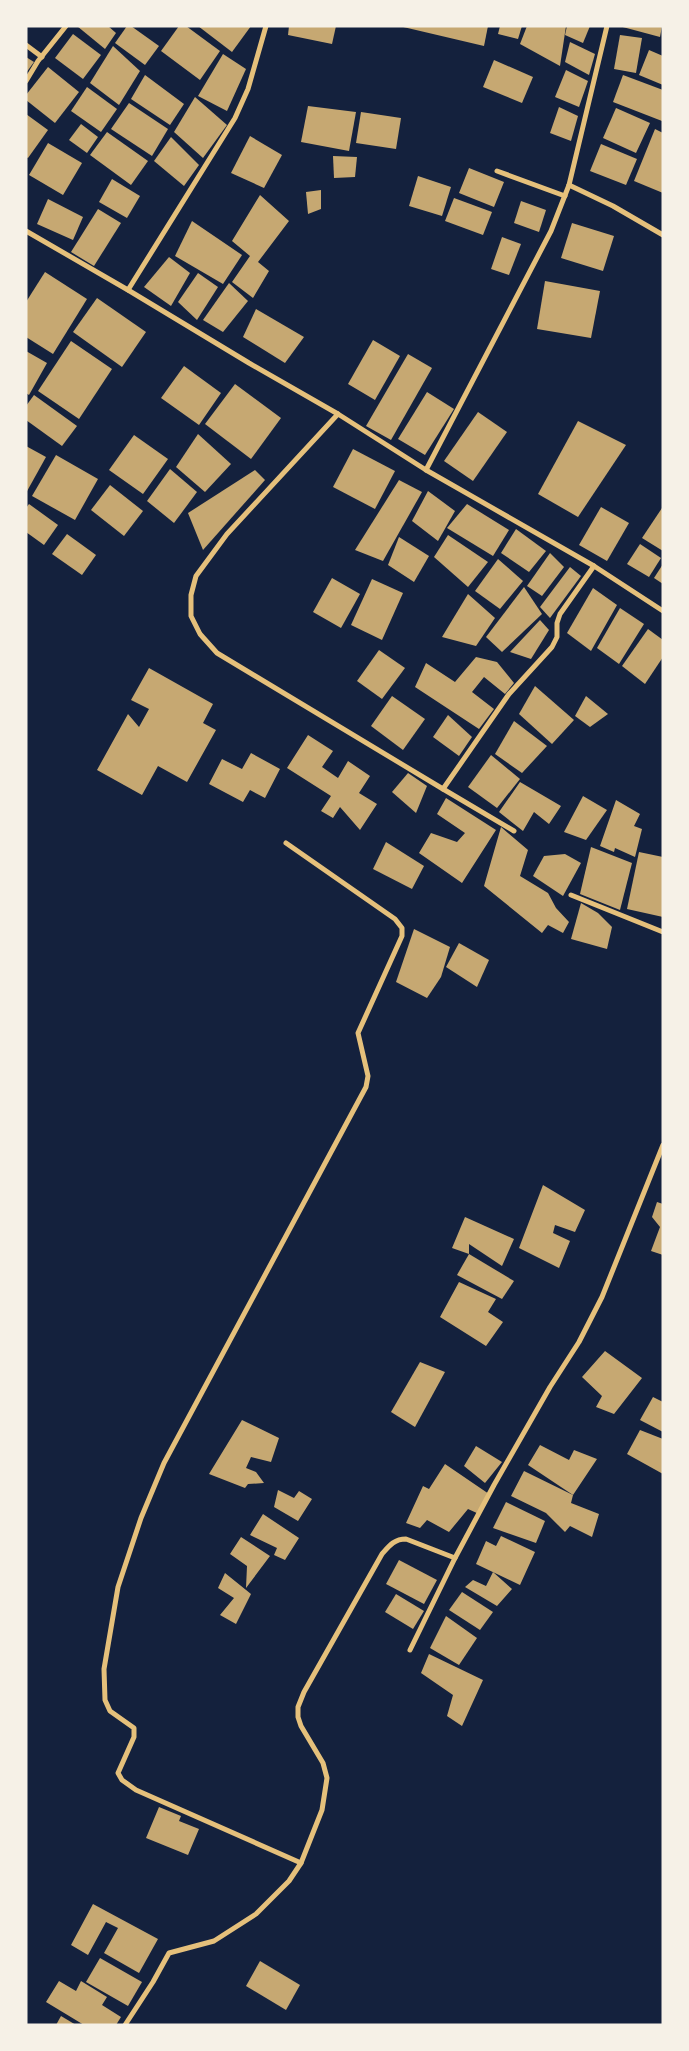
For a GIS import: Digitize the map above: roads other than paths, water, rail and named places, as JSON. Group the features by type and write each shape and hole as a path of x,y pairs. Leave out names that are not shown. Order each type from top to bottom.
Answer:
{"street":[{"path":"26,81 66,26"},
{"path":"128,290 235,118 248,88 266,26"},
{"path":"426,470 551,231 569,185 607,26"},
{"path":"26,45 42,57"},
{"path":"497,171 565,196"},
{"path":"569,185 613,206 663,235"},
{"path":"26,231 338,414 426,470 594,566 663,611"},
{"path":"338,414 227,534 196,576 191,595 191,616 200,634 217,653 514,831"},
{"path":"444,789 509,694 552,647 557,638 557,619 594,566"},
{"path":"286,843 396,919 402,928 402,936 358,1033 368,1076 366,1087 164,1463 140,1518 118,1587 104,1669 105,1700 110,1711 134,1728 134,1737 118,1773 122,1780 136,1790 301,1863"},
{"path":"571,895 663,932"},
{"path":"410,1650 455,1558 494,1485 579,1342 602,1298 663,1145"},
{"path":"125,2025 154,1982 169,1953 214,1941 256,1914 289,1881 301,1863 322,1810 327,1778 323,1763 301,1726 298,1717 298,1707 304,1692 382,1554 392,1542 406,1539 455,1558"}]}
